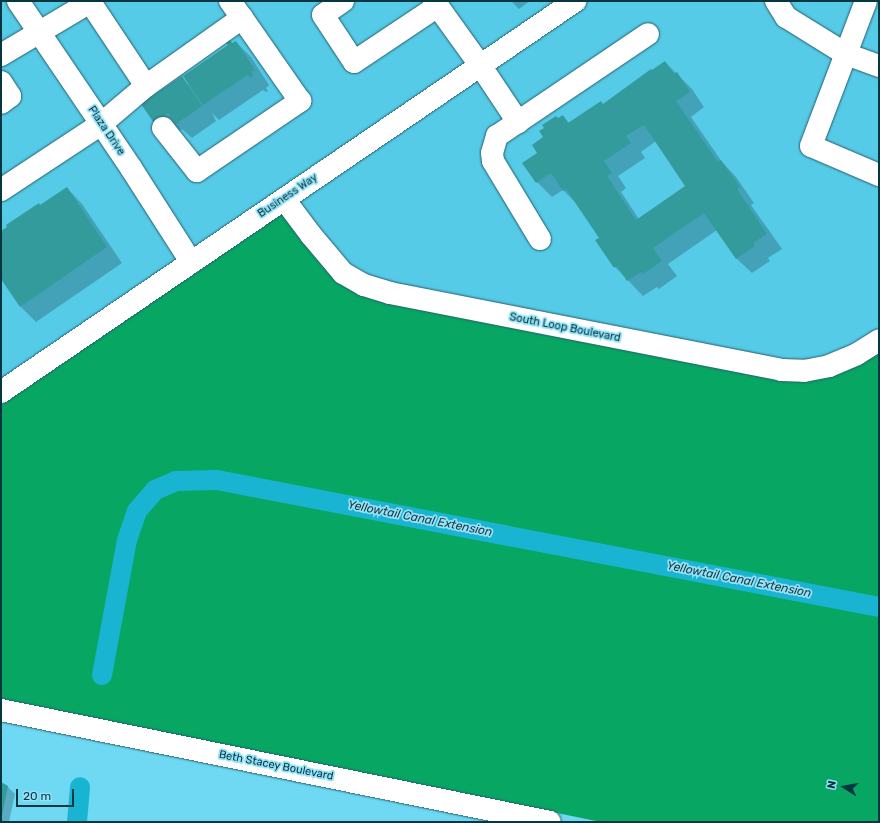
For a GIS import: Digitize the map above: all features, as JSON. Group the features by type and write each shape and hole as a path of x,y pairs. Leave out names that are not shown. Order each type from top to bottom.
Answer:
{"street":[{"name":"Plaza Drive","path":"18,1 132,168 191,262"},
{"path":"343,1 323,15 354,62 436,4 480,65 518,122"},
{"name":"Business Way","path":"1,392 575,1"},
{"path":"776,1 786,17 846,54 879,66"},
{"path":"866,1 811,146 879,175"},
{"path":"1,55 91,2 146,86"},
{"path":"1,190 101,124 236,9 300,102 197,170 163,128"},
{"path":"540,239 493,161 493,149 497,136 648,34"},
{"path":"1,82 10,96 1,103"},
{"name":"South Loop Boulevard","path":"284,199 310,235 342,274 364,285 390,293 780,370 804,370 829,366 857,354 879,340"},
{"name":"Beth Stacey Boulevard","path":"1,710 550,822"}],"shaded area":[{"path":"1,1 879,1 879,340 829,366 1,392"}],"green space":[{"path":"282,211 335,278 779,379 879,351 879,822 601,822 1,700 1,402"}],"building":[{"path":"230,40 232,43 236,41 255,70 251,72 253,75 250,78 248,75 203,105 183,76 228,45 226,43"},
{"path":"665,61 674,74 677,72 690,92 676,101 718,162 721,160 740,187 737,189 767,234 753,243 755,246 736,259 704,213 653,248 662,261 643,274 641,272 627,281 617,266 614,268 595,240 599,238 566,189 563,191 551,173 536,183 522,163 537,153 532,145 543,137 539,131 544,128 542,125 556,116 558,118 563,115 568,123 601,101 603,104 651,69 652,70","holes":["644,125 685,186 636,220 607,176 612,173 604,161 631,143 626,136"]},
{"path":"182,76 202,106 176,124 168,113 154,123 141,104"},
{"path":"67,187 107,247 20,307 1,279 1,231 7,227 6,225 39,203 40,205"},
{"path":"1,782 8,786 2,815 1,815"}],"waterway":[{"name":"Yellowtail Canal Extension","path":"102,675 127,540 137,511 155,490 176,481 217,480 879,607"},
{"name":"Yellowtail Canal Extension","path":"77,822 80,787"}]}
